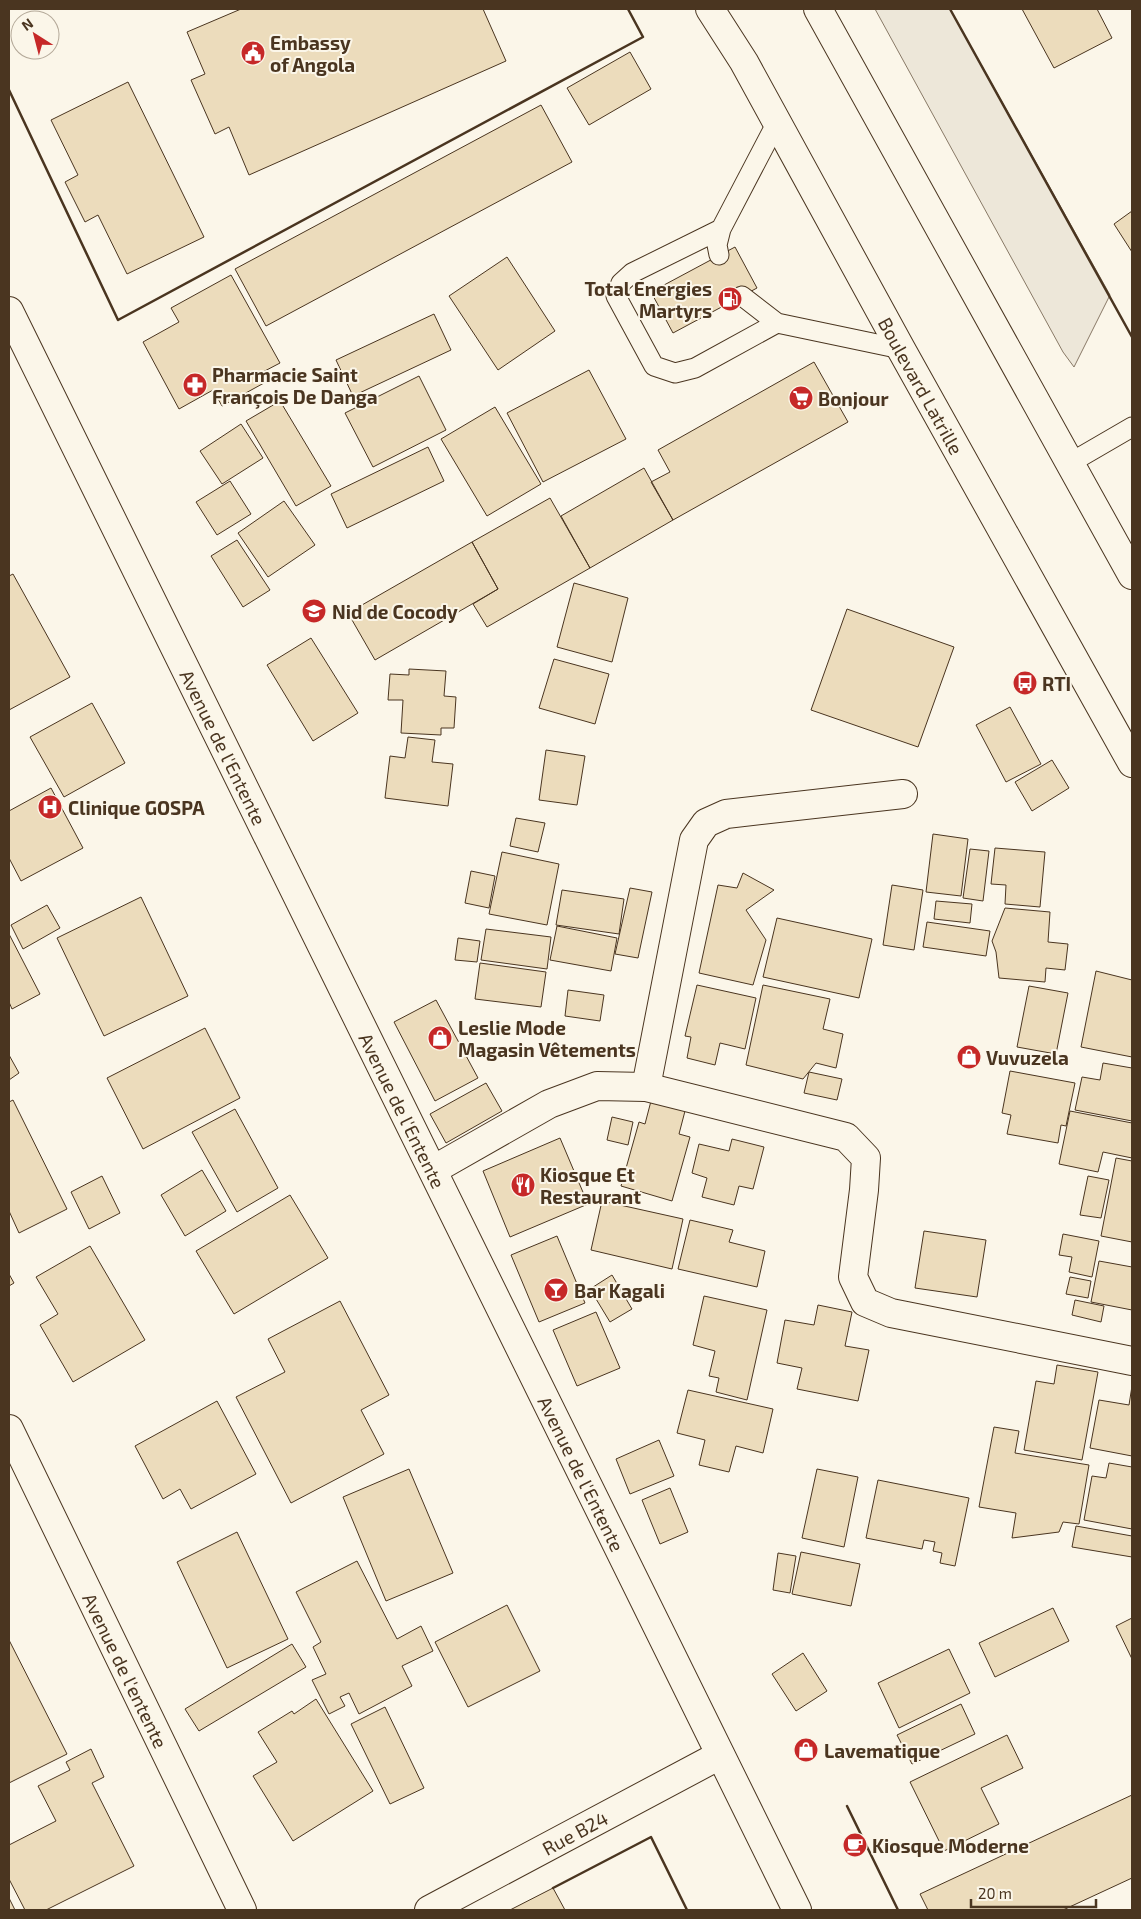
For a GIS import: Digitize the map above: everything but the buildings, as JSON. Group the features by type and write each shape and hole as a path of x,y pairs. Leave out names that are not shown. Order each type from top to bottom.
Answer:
{"street":[{"name":"Boulevard Latrille","path":"710,9 744,62 1132,763"},
{"path":"818,9 1132,575"},
{"name":"Avenue de l'Entente","path":"10,315 796,1910"},
{"path":"646,1087 694,840 706,823 726,814 903,794"},
{"path":"433,1170 549,1104 598,1086 646,1087 846,1137 866,1158 853,1277 865,1302 891,1313 1132,1361"},
{"name":"Avenue de l'entente","path":"9,1429 242,1910"},
{"name":"Rue B24","path":"429,1910 720,1755"}],"lane":[{"path":"719,255 717,245 722,228 777,122"},
{"path":"722,228 632,273 621,283 616,296 654,366 675,373 695,368 777,323"},
{"path":"742,296 777,323 901,348"},
{"path":"1070,463 1132,427"}],"shaded area":[{"path":"875,9 950,9 1110,295 1074,367 1063,352"}],"wall":[{"path":"9,90 118,320 643,37 628,9"},
{"path":"950,9 1132,337"},
{"path":"847,1806 898,1910"},
{"path":"553,1888 651,1837 687,1910"}],"place":[{"name":"Embassy of Angola","path":"253,53"},
{"name":"Total Energies Martyrs","path":"730,299"},
{"name":"Pharmacie Saint François De Danga","path":"195,385"},
{"name":"Bonjour","path":"801,398"},
{"name":"Nid de Cocody","path":"314,611"},
{"name":"RTI","path":"1025,683"},
{"name":"Clinique GOSPA","path":"50,807"},
{"name":"Leslie Mode Magasin Vêtements","path":"440,1038"},
{"name":"Vuvuzela","path":"969,1057"},
{"name":"Kiosque Et Restaurant","path":"523,1185"},
{"name":"Bar Kagali","path":"556,1290"},
{"name":"Lavematique","path":"806,1750"},
{"name":"Kiosque Moderne","path":"855,1845"}]}
